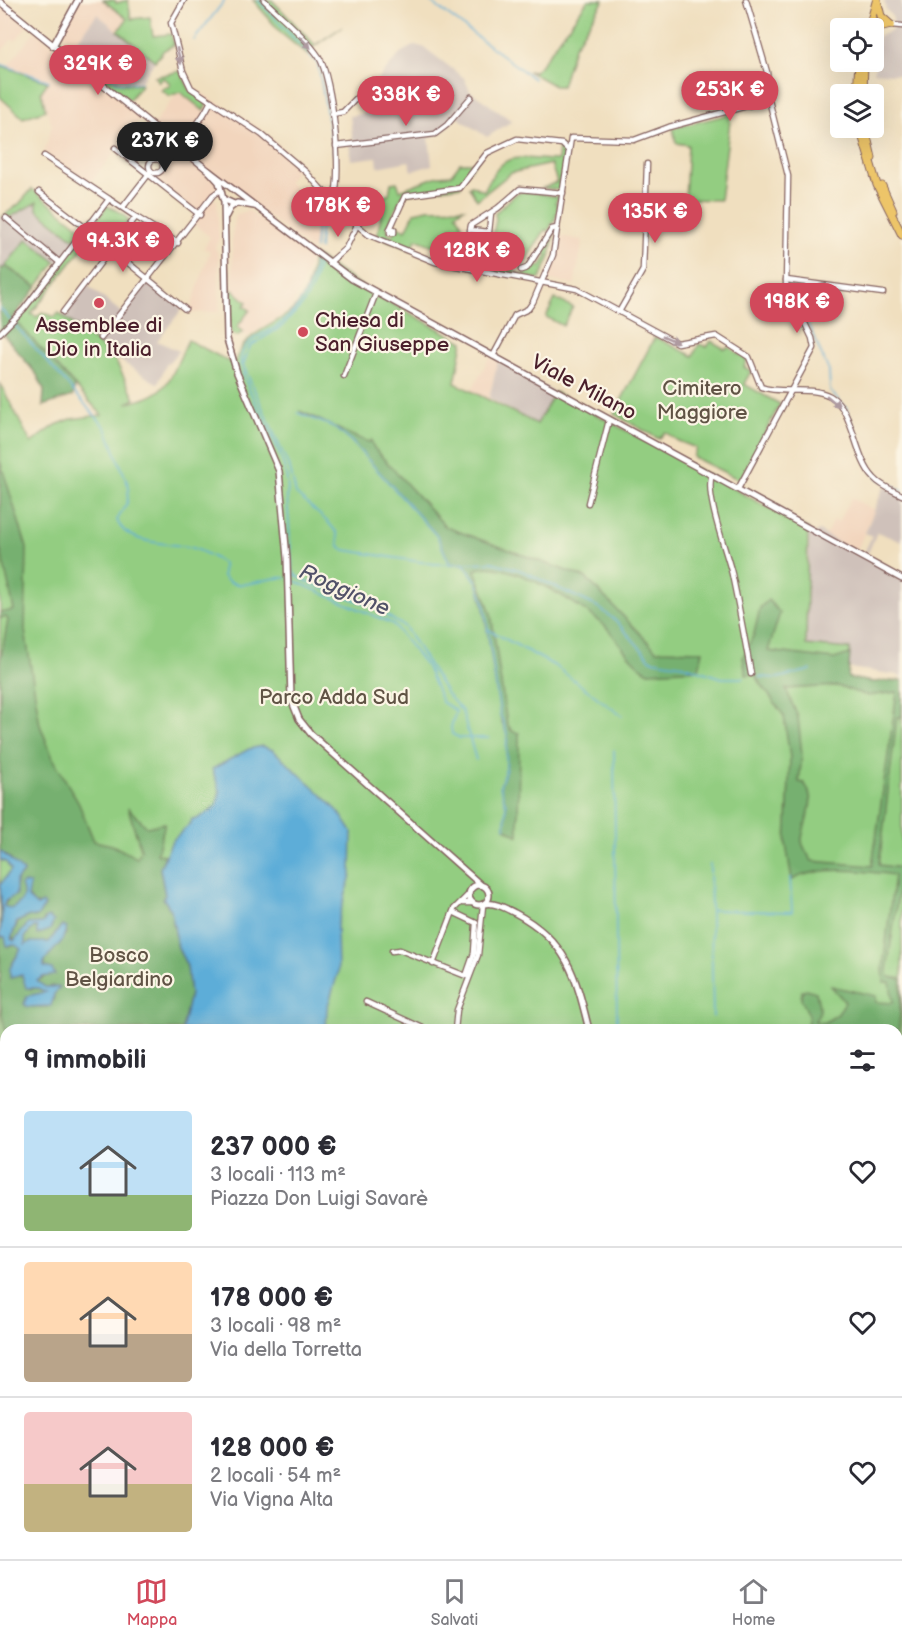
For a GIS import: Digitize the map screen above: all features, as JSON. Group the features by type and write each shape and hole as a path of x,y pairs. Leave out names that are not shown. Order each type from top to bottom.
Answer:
{"highway":[{"path":"868,18 871,0"},
{"path":"870,18 876,0"},
{"path":"876,0 881,16 891,25"},
{"path":"884,27 891,25"},
{"path":"863,138 877,186 902,235"},
{"path":"868,138 880,182 902,226"}],"street":[{"path":"53,46 78,0"},
{"path":"264,0 318,56 323,68 332,114 339,179 334,197"},
{"path":"738,489 814,348 812,338 789,294 786,280 788,176 769,100 767,72 746,0"},
{"path":"182,1 171,23 182,68 192,90 261,134 305,171 322,190 334,197 357,225 369,235 420,258 577,289 677,343 716,336 749,357 761,387 822,393 834,399 843,410 863,461 875,479 902,495"},
{"name":"Viale Milano","path":"0,2 209,171 329,264 376,293 902,579"},
{"path":"891,25 902,26"},
{"path":"45,39 61,31"},
{"path":"332,114 343,112 372,82"},
{"path":"336,146 435,134 447,125 471,97"},
{"path":"493,356 514,316 530,307 552,258 571,138 634,140 669,127 769,100"},
{"path":"150,173 149,164 170,151 189,133 211,101"},
{"path":"123,207 150,173 158,172 162,168 167,156 165,152 169,146 166,136"},
{"path":"390,229 405,196 426,191 460,188 489,151 521,138 562,144 569,151"},
{"path":"115,148 150,173 200,215"},
{"path":"44,156 178,243"},
{"path":"154,159 161,161 162,168"},
{"path":"619,312 643,270 647,164"},
{"name":"Viale Milano","path":"209,171 219,182 223,199 236,204 247,203 260,210"},
{"path":"101,338 211,200 226,186 235,190 240,198 228,211 225,221"},
{"path":"491,213 489,232 470,230 471,225 523,189 562,193"},
{"path":"39,192 185,309"},
{"path":"0,333 12,322 110,198"},
{"path":"211,200 223,199 226,333 231,354 279,471 287,579 289,679 292,705 299,719 311,734 457,862 489,893 494,901 539,928 561,951 575,976 587,1024"},
{"path":"63,312 136,217"},
{"path":"6,218 59,262"},
{"path":"91,222 99,238"},
{"path":"329,264 346,248 357,225"},
{"path":"521,270 527,268 552,229 557,228"},
{"path":"81,234 91,232"},
{"path":"533,280 538,291"},
{"path":"786,280 883,293"},
{"path":"344,376 376,293"},
{"path":"588,503 609,420"},
{"path":"712,475 710,482 719,532 732,573 751,674"},
{"path":"468,875 469,892 473,904 481,914"},
{"path":"433,963 453,912 469,892 481,885"},
{"path":"455,1024 457,1010 478,955 481,914 489,893"},
{"path":"462,903 503,908"},
{"path":"392,951 400,950 466,976 472,962 475,922 453,912"},
{"path":"366,1002 415,1024"}],"shaded area":[{"path":"78,0 103,0 164,50 155,61 97,15 73,44 61,32"},
{"path":"884,0 902,0 902,75 874,72 884,72 884,34 892,30 893,18 886,9"},
{"path":"0,3 28,25 15,41 12,39 0,53"},
{"path":"97,14 155,61 141,82 115,80 71,48"},
{"path":"35,31 142,117 119,147 116,145 112,149 115,152 90,183 44,153 52,125 41,92 49,80 8,66"},
{"path":"415,45 425,48 464,78 470,91 512,121 487,137 457,117 440,134 429,138 432,165 412,171 409,161 378,167 377,157 351,160 349,143 353,142 350,116 378,110 364,95 402,52"},
{"path":"188,79 194,88 257,127 301,164 288,181 298,193 312,185 329,197 322,222 316,223 314,246 311,250 215,174 220,187 211,200 217,200 219,240 215,247 219,256 219,312 189,313 210,251 204,248 210,237 194,224 200,215 156,180 178,149 153,125"},
{"path":"37,202 37,210 78,242 59,265 27,239 3,269 0,267 0,217 11,217"},
{"path":"248,210 310,259 300,290 291,306 279,317 247,336 237,327 247,301 233,290 232,235 236,215"},
{"path":"560,236 583,240 574,285 546,279 554,262"},
{"path":"148,279 183,308 157,341 179,351 166,365 158,384 98,347 100,344 63,316 87,285 122,313"},
{"path":"490,357 498,361 488,400 471,391"},
{"path":"498,361 554,392 537,424 489,398"},
{"path":"884,486 902,495 902,542 877,532 868,553 865,551 872,536 865,533"},
{"path":"851,498 874,510 856,553 825,537 833,520 838,522"},
{"path":"819,531 902,579 902,679 898,675 849,668 850,649 806,645 809,535"}],"green space":[{"path":"103,0 115,0 116,3 128,0 131,19 150,17 153,36 171,34 174,45 164,50 155,61 118,31 127,19"},
{"path":"253,0 272,0 315,45 342,27 313,47 309,56 282,34"},
{"path":"588,0 604,0 574,47 562,86 555,86 528,71 533,72 540,66"},
{"path":"71,51 112,79 131,84 142,84 129,100"},
{"path":"0,65 48,82 41,92 46,110 23,118 0,97"},
{"path":"180,71 190,90 207,103 204,111 180,92 170,96 161,90 169,87 170,83 163,78 159,82 155,77"},
{"path":"731,114 720,200 685,199 688,145 676,143 673,128"},
{"path":"559,147 566,151 559,190 543,188 557,182 551,164 511,173 477,200 469,187 471,185 484,191 499,167 506,161 522,158 558,160"},
{"path":"460,163 475,163 460,182 461,186 403,194 387,227 389,234 393,235 396,230 393,224 406,230 415,212 428,209 464,208 456,213 463,226 450,228 451,234 464,233 458,248 431,245 416,239 412,250 377,236 381,215 379,213 385,196 389,194 391,183 397,182 400,190 438,176 451,175"},
{"path":"32,189 82,229 74,239 37,210 37,202 10,217 3,216 19,204"},
{"path":"525,191 559,197 555,203 558,204 556,217 548,231 545,230 523,265 515,261 514,273 525,274 533,263 540,267 547,255 540,251 554,233 550,257 540,279 470,266 473,250 489,252 496,220 495,213 516,194"},
{"path":"107,206 120,212 129,220 115,240 101,235 93,224"},
{"name":"Parco Adda Sud","path":"86,233 91,237 31,314 37,317 42,312 55,317 59,313 113,356 135,399 127,403 142,400 153,395 167,382 188,340 230,362 236,361 247,341 286,315 302,299 310,277 313,254 374,294 463,342 455,383 537,424 555,392 808,529 806,645 850,649 848,678 873,682 902,681 902,1024 0,1024 0,383 31,443 56,425 71,419 102,415 15,321"},
{"path":"27,239 56,262 37,287 5,266"},
{"path":"5,266 37,287 13,318 75,386 73,396 43,406 44,390 37,375 0,330 0,267 3,269"},
{"path":"228,269 229,291 233,290 247,302 244,306 250,310 237,327 243,332 237,336 232,334 230,329"},
{"path":"555,299 573,307 563,326 546,317"},
{"name":"Cimitero Maggiore","path":"655,337 693,356 699,344 707,347 711,341 725,349 729,347 747,360 744,367 751,371 744,384 780,404 740,480 693,457 696,448 678,441 665,432 659,439 614,414"},
{"path":"299,411 317,419 360,439 369,442 371,440 374,448 446,527 586,578 656,650 703,651 699,669 649,672 630,657 604,625 561,595 504,570 487,567 475,570 491,613 507,724 512,731 519,733 518,836 505,828 506,805 500,786 506,768 507,734 501,720 483,603 477,582 464,564 450,564 437,536 351,441 332,426"},
{"name":"Bosco Belgiardino","path":"0,461 27,548 25,630 40,725 53,758 79,804 94,841 112,845 137,858 141,850 128,808 147,827 165,823 157,854 165,855 160,869 165,895 163,898 171,910 178,948 187,966 190,994 183,1024 4,1024 0,1003 0,937 5,937 9,947 15,945 21,948 12,964 10,978 22,975 30,989 38,988 46,992 28,996 24,1004 29,1007 47,1007 54,1000 53,986 45,987 37,981 46,976 48,968 44,967 44,961 67,932 62,925 49,942 25,946 25,936 34,927 37,927 37,933 42,923 28,924 14,941 12,936 18,922 29,916 37,917 44,905 34,904 22,888 25,893 22,901 11,909 3,906 16,889 16,881 23,870 17,869 10,858 0,851 0,662 8,620 6,617 0,618 0,613 14,610 0,547"},
{"path":"768,600 780,613 768,651 834,659 850,654 848,678 872,682 902,680 902,717 897,717 879,865 902,868 887,970 889,977 902,979 899,1024 807,1024 809,1015 801,999 802,991 806,989 816,992 820,1011 815,1021 824,1023 838,1014 845,1002 831,986 876,996 876,1002 893,1003 890,982 884,982 883,968 894,875 828,871 803,875 792,880 786,844 790,758 784,716 754,674 746,675 743,657 754,634 760,608","holes":["837,686 868,696 897,692 872,866 812,861 802,842 810,797 804,783 799,782 802,755 798,717 786,689"]}],"water":[{"path":"262,746 273,750 339,812 352,832 351,875 337,925 338,973 327,1009 326,1024 183,1024 190,994 187,966 178,948 171,910 163,898 165,895 160,868 172,841 190,824 192,819 197,819 216,807 220,791 212,769 249,749"},
{"path":"0,851 24,871 16,881 16,895 5,901 4,906 11,909 21,901 23,893 21,885 24,883 30,884 28,898 37,906 43,903 45,906 37,917 29,916 17,922 11,939 14,941 28,924 42,923 48,917 54,921 50,930 37,935 37,927 34,927 25,936 25,945 30,942 49,942 62,925 67,927 62,941 44,961 44,967 52,969 55,975 42,977 37,981 45,987 60,987 54,994 51,1006 27,1007 24,1004 27,996 46,992 38,988 26,988 22,975 10,978 10,968 21,949 15,945 7,946 5,937 0,937 2,914 0,885 11,870 6,862 0,860"}],"waterway":[{"path":"194,40 225,0"},
{"path":"258,0 318,64 334,154"},
{"path":"428,0 534,79"},
{"path":"69,52 72,50 117,82 141,83"},
{"path":"0,64 49,81"},
{"path":"319,249 320,231 330,198"},
{"path":"315,249 317,222"},
{"path":"315,259 309,286 300,303 276,327 252,340 243,351 241,362 246,381 275,442 285,471 288,484 292,569 295,575 312,584 369,605 405,627 447,694 462,711 476,760"},
{"path":"319,261 313,286 303,304 282,326 250,346 243,365 290,469 296,494 328,522 337,533 339,546 345,550 434,564 449,564"},
{"name":"Roggione","path":"0,308 10,320"},
{"path":"803,313 829,371 830,391 846,408 871,469 879,478 902,491"},
{"name":"Roggione","path":"13,323 106,428 129,487 127,503 117,520 122,528 139,539 193,548 205,553 223,563 223,576 236,584 286,578"},
{"path":"298,413 332,426 351,441 437,536 450,564 492,562 520,570 598,607 616,621 651,660 683,665 722,678 744,678"},
{"path":"464,564 477,582 484,603 500,714 507,734 506,768 500,786 506,805 505,828"},
{"name":"Roggione","path":"290,579 393,624 427,667 442,702 456,711 451,727 452,734 460,738 489,738"},
{"path":"487,629 555,666 622,716"},
{"path":"759,677 778,678 811,670"},
{"path":"614,750 617,1024"},
{"path":"710,864 713,1017"},
{"path":"712,910 792,912 790,877"}],"place":[{"name":"Assemblee di Dio in Italia","path":"99,303"},
{"name":"Chiesa di San Giuseppe","path":"303,332"}]}
